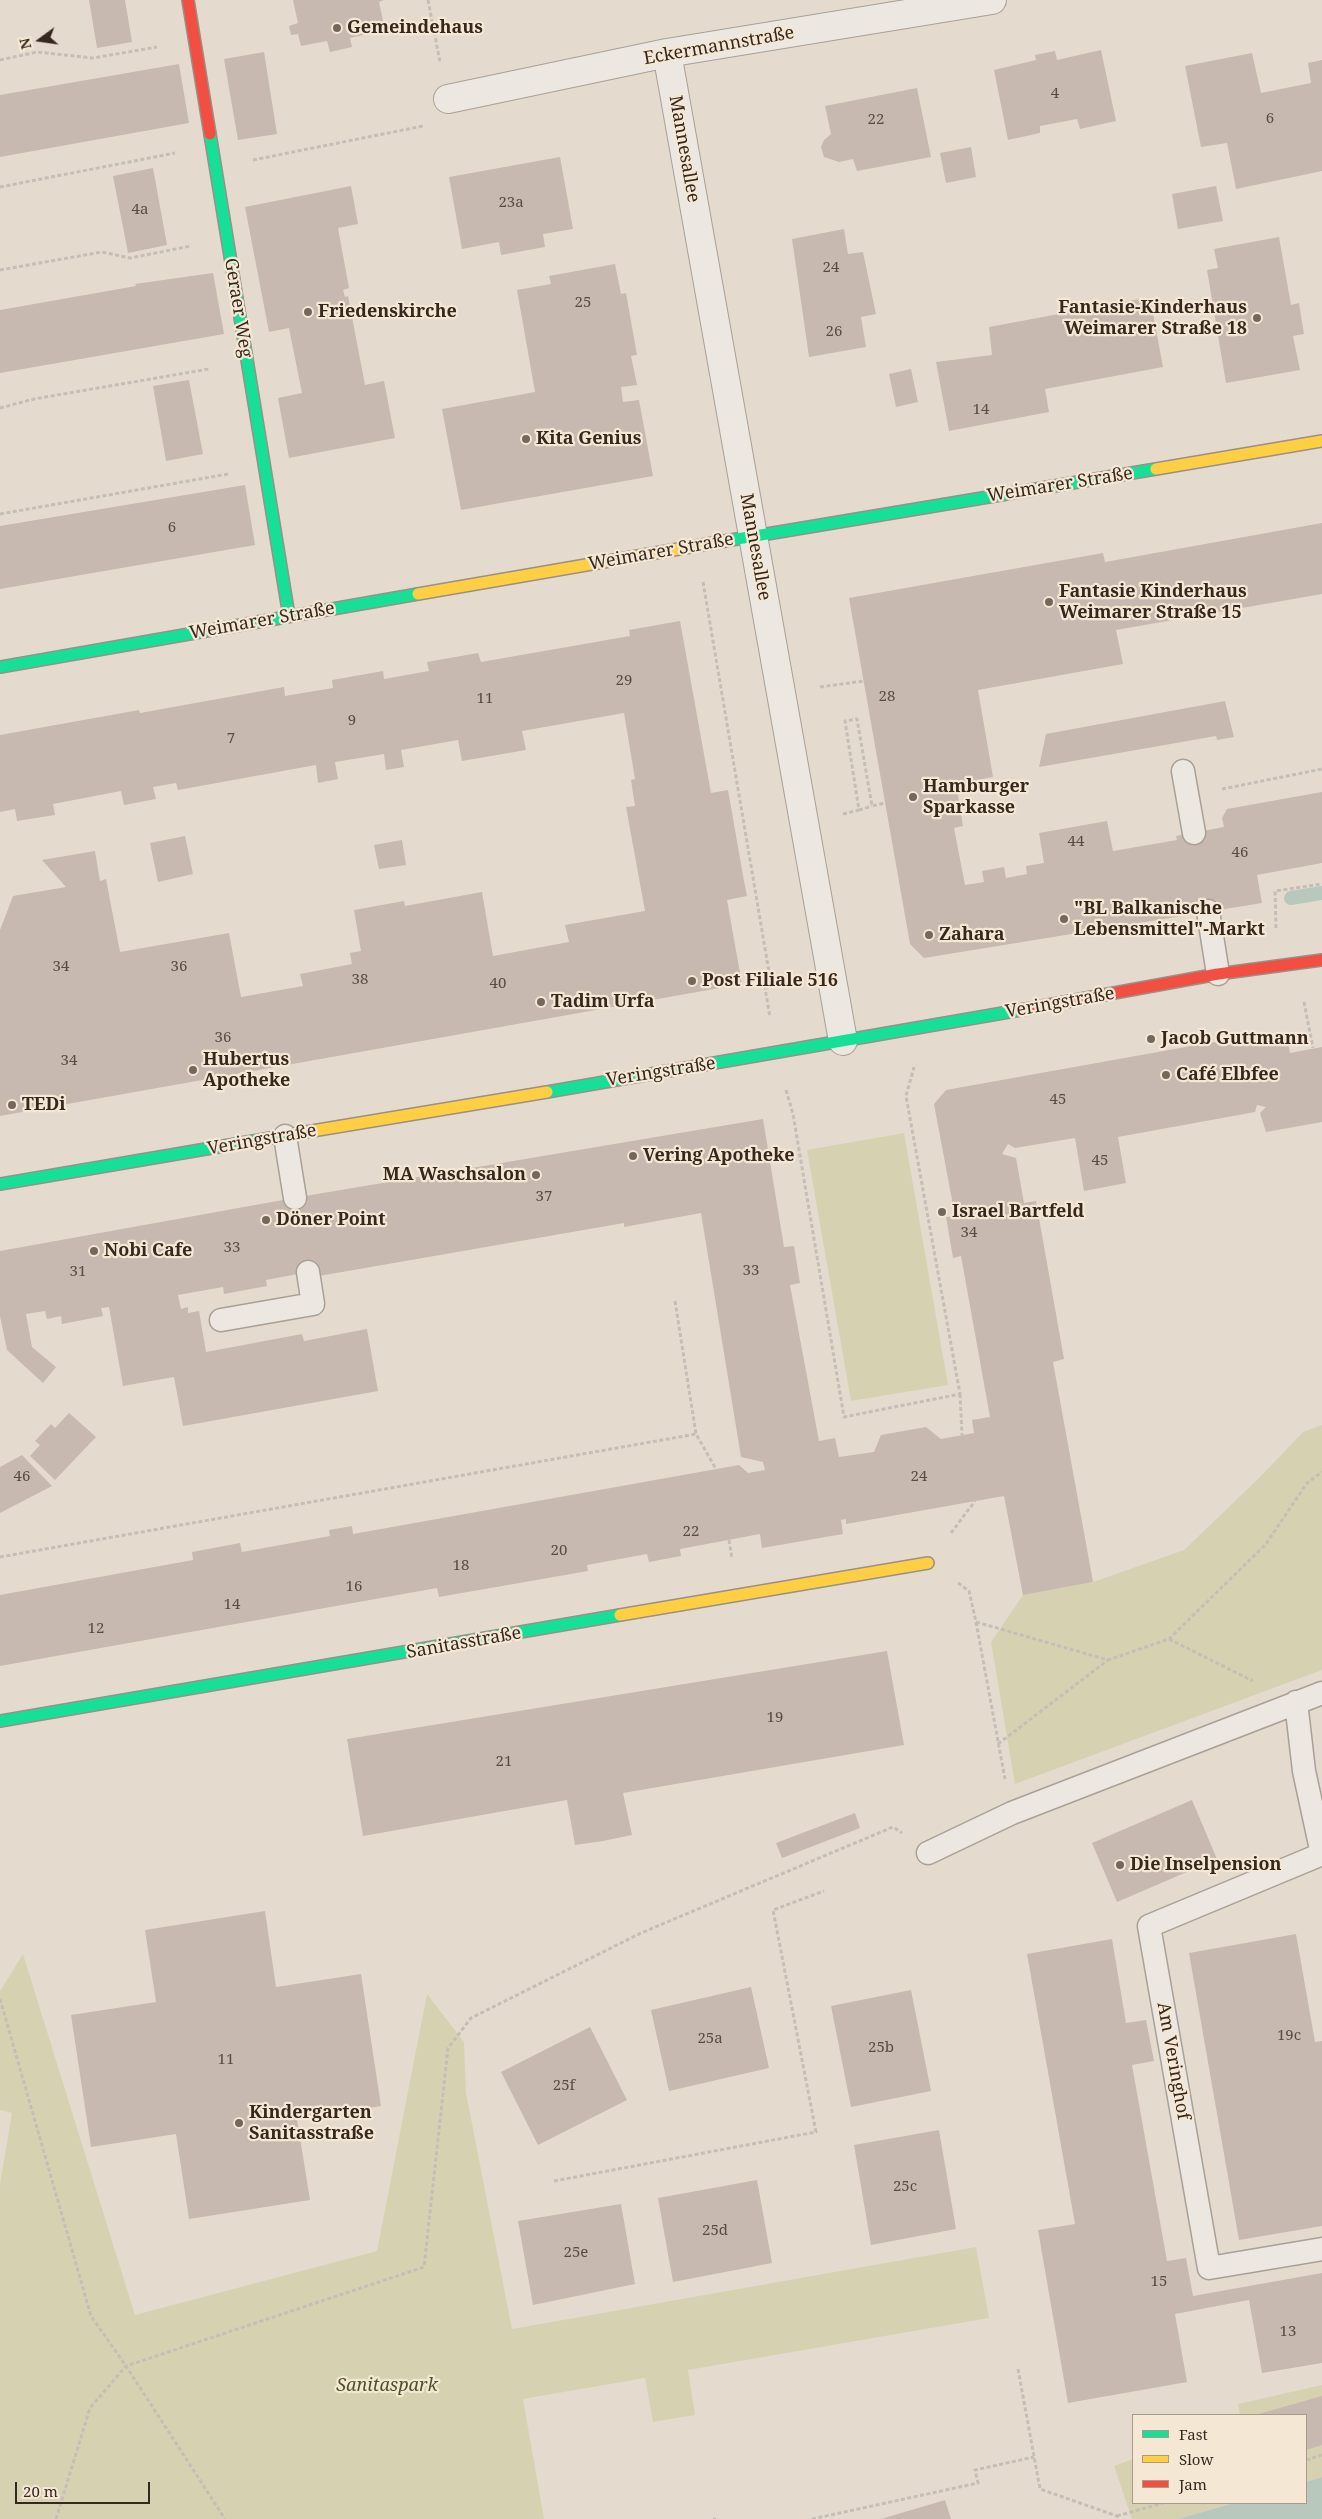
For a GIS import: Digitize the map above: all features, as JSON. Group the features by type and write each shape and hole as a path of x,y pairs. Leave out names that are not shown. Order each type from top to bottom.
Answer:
{"street":[{"name":"Geraer Weg","path":"188,0 288,616"},
{"name":"Eckermannstraße","path":"448,99 667,54 992,0"},
{"name":"Mannesallee","path":"667,54 843,1041"},
{"name":"Weimarer Straße","path":"0,667 753,536 1322,441"},
{"name":"Veringstraße","path":"0,1184 913,1029 1218,974 1322,960"},
{"name":"Sanitasstraße","path":"0,1722 928,1564"}],"lane":[{"path":"1183,771 1194,833"},
{"path":"1208,911 1218,974"},
{"path":"285,1136 295,1198"},
{"path":"221,1320 313,1304 308,1272"},
{"path":"928,1853 1012,1813 1322,1693"},
{"name":"Am Veringhof","path":"1296,1702 1304,1771 1322,1854 1149,1926 1209,2268 1322,2249"}],"path":[{"path":"215,167 445,122 448,99 428,0"},
{"path":"0,60 37,52 93,58 195,41"},
{"path":"0,187 212,146"},
{"path":"0,270 102,252 130,258 227,239"},
{"path":"0,408 34,399 247,363"},
{"path":"0,514 264,467"},
{"path":"702,577 770,972 765,988 771,1023"},
{"path":"820,687 864,681"},
{"path":"859,810 845,721 857,718 872,806"},
{"path":"1187,795 1322,769"},
{"path":"843,814 885,803"},
{"path":"1277,966 1275,891 1322,884"},
{"path":"1296,964 1314,1048"},
{"path":"913,1029 918,1054 906,1096 960,1394 962,1435"},
{"path":"785,1088 793,1114 844,1417 960,1394"},
{"path":"675,1301 696,1434 716,1469"},
{"path":"0,1557 696,1434"},
{"path":"998,1744 1108,1660 1169,1639 1266,1544 1307,1483 1322,1472"},
{"path":"928,1564 969,1591 1012,1813"},
{"path":"976,1622 1108,1660"},
{"path":"1169,1639 1296,1702"},
{"path":"56,2519 90,2408 126,2366 424,2267 448,2048 471,2018 641,1933 893,1827 928,1853"},
{"path":"554,2181 816,2132 773,1910 824,1891"},
{"path":"0,1999 91,2316 126,2366 225,2519"},
{"path":"1018,2369 1040,2489 1118,2518 1160,2504"},
{"path":"1307,2460 1322,2455"},
{"path":"812,2519 978,2483 976,2470 1034,2457"}],"green space":[{"path":"904,1133 948,1385 851,1401 807,1150"},
{"path":"1322,1425 1322,1670 1015,1784 991,1642 1023,1595 1093,1582 1184,1550 1258,1479 1303,1432"},
{"name":"Sanitaspark","path":"23,1954 135,2315 377,2251 427,1994 464,2042 466,2093 512,2329 976,2247 989,2318 688,2370 695,2415 653,2422 645,2378 523,2399 544,2519 0,2519 0,2184 12,2113 0,2110 0,1991"},
{"path":"1322,2385 1322,2477 1307,2482 1307,2414 1240,2414 1238,2404"},
{"path":"1132,2459 1132,2504 1230,2504 1178,2519 1132,2519 1114,2466"}],"shaded area":[{"path":"1322,2477 1322,2519 1178,2519 1230,2504 1307,2504 1307,2482"}],"building":[{"path":"89,0 125,0 132,42 97,48"},
{"name":"Gemeindehaus","path":"293,0 384,0 379,2 385,30 350,38 352,47 330,52 327,41 301,46 298,34 291,35 289,26 298,23"},
{"path":"1101,50 1116,121 1080,129 1077,119 1040,126 1040,133 1008,140 994,70 1036,60 1035,55 1055,51 1057,60"},
{"path":"264,52 277,134 238,140 224,59"},
{"path":"1252,53 1261,93 1311,83 1308,63 1322,60 1322,171 1236,189 1227,143 1201,147 1185,66"},
{"path":"179,64 189,123 0,157 0,95"},
{"path":"917,88 931,157 857,171 853,159 839,162 824,157 821,147 824,140 831,134 825,106"},
{"path":"971,147 976,177 946,183 940,153"},
{"path":"560,157 573,229 543,234 545,247 501,255 499,242 462,249 449,177"},
{"path":"153,168 167,245 128,253 113,176"},
{"name":"Friedenskirche","path":"351,186 358,224 338,228 349,288 343,290 345,297 348,296 365,385 384,381 395,438 289,458 278,398 302,393 289,328 269,332 245,207"},
{"path":"1216,186 1223,221 1178,229 1172,194"},
{"path":"844,229 848,254 863,252 876,314 861,317 866,347 809,357 792,239"},
{"path":"1279,237 1291,305 1299,303 1304,334 1293,336 1300,370 1226,383 1207,270 1218,268 1214,249"},
{"path":"615,264 621,294 626,293 637,355 631,356 637,385 621,387 623,402 639,400 653,476 461,510 442,409 535,392 517,290 551,284 549,276"},
{"path":"213,273 224,334 0,373 0,310 136,286 135,284"},
{"path":"1150,297 1163,367 1045,389 1049,412 949,431 936,362 992,355 989,327"},
{"path":"911,369 918,402 896,407 889,374"},
{"path":"189,380 203,454 166,461 153,386"},
{"path":"245,485 255,545 0,589 0,526"},
{"path":"1322,523 1322,594 1116,630 1123,664 978,690 993,777 956,784 963,826 954,828 965,885 984,882 982,871 1004,867 1006,878 1027,874 1026,866 1044,863 1039,833 1107,821 1113,851 1177,840 1176,836 1224,827 1222,818 1227,809 1322,792 1322,863 1257,875 1262,903 924,958 910,944 849,598 1103,553 1105,562"},
{"path":"680,621 711,793 728,790 747,896 727,900 742,984 0,1116 0,930 13,896 66,887 42,860 95,851 100,881 106,879 120,952 229,933 241,997 303,986 300,974 352,964 350,953 361,951 354,910 404,901 405,906 482,892 493,956 569,942 565,925 645,911 626,807 635,806 631,780 635,779 624,713 522,731 526,750 462,761 458,740 401,750 404,767 386,770 384,754 335,762 338,779 318,783 316,765 178,790 176,783 153,787 156,799 124,805 121,791 53,804 55,815 17,821 15,809 0,812 0,735 139,710 140,713 284,687 285,696 333,688 332,680 383,671 384,679 429,671 427,662 478,653 481,662 630,636 629,630"},
{"path":"1225,701 1234,737 1217,740 1216,736 1039,767 1046,734"},
{"path":"185,836 193,874 158,882 150,843"},
{"path":"402,840 406,865 379,869 374,845"},
{"path":"1286,1033 1290,1053 1322,1047 1322,1122 1266,1132 1260,1113 1266,1107 1257,1105 1255,1112 1118,1137 1126,1183 1084,1191 1075,1138 1015,1148 1008,1144 1002,1154 1016,1158 1024,1203 1036,1201 1064,1359 1053,1362 1093,1582 1023,1595 1004,1496 846,1524 846,1519 841,1520 843,1534 762,1548 760,1534 680,1549 681,1556 649,1562 647,1554 587,1565 588,1571 439,1597 437,1588 0,1666 0,1595 193,1560 192,1552 240,1543 242,1552 330,1536 329,1530 352,1526 353,1534 739,1465 748,1473 765,1470 763,1462 741,1457 701,1213 624,1227 624,1223 319,1276 308,1272 266,1280 267,1286 224,1294 223,1287 178,1295 181,1309 188,1307 188,1313 199,1311 206,1352 302,1334 304,1341 367,1329 378,1391 183,1426 174,1377 123,1386 109,1307 101,1308 103,1316 62,1324 61,1316 47,1319 45,1311 26,1314 32,1347 56,1367 43,1383 7,1350 0,1316 0,1251 305,1196 763,1119 784,1247 794,1246 800,1283 790,1285 819,1441 835,1438 839,1457 874,1452 881,1435 926,1427 941,1439 974,1433 972,1420 990,1417 961,1256 953,1258 946,1217 955,1216 934,1104 946,1090 1208,1043"},
{"path":"69,1413 96,1437 55,1480 30,1456 40,1445 35,1441 51,1424 55,1428"},
{"path":"22,1455 52,1486 0,1513 0,1467"},
{"path":"887,1651 904,1745 623,1793 632,1835 603,1841 575,1845 567,1800 363,1836 347,1739"},
{"path":"1192,1800 1217,1859 1117,1902 1092,1843"},
{"path":"855,1813 860,1828 782,1858 776,1843"},
{"path":"265,1911 276,1987 361,1974 381,2106 297,2119 310,2200 189,2219 176,2134 91,2147 71,2015 156,2002 145,1930"},
{"path":"1296,1934 1315,2042 1322,2041 1322,2226 1239,2240 1189,1953"},
{"path":"1112,1939 1126,2023 1146,2020 1154,2061 1132,2065 1167,2261 1186,2258 1193,2296 1322,2273 1322,2363 1262,2373 1249,2300 1175,2314 1187,2382 1068,2403 1038,2230 1075,2224 1027,1954"},
{"path":"751,1987 769,2068 669,2091 651,2010"},
{"path":"911,1990 931,2091 851,2107 831,2006"},
{"path":"590,2027 627,2100 538,2145 501,2072"},
{"path":"939,2130 956,2229 871,2245 854,2145"},
{"path":"757,2180 772,2263 673,2282 658,2198"},
{"path":"621,2204 635,2284 533,2305 518,2221"},
{"path":"1322,2396 1322,2445 1307,2450 1307,2414 1259,2414"},
{"path":"945,2500 951,2519 881,2519"}],"waterway":[{"path":"1291,898 1322,893"}],"traffic: fast":[{"path":"210,134 289,616"},
{"path":"725,541 1156,469"},
{"path":"0,667 418,594"},
{"path":"547,1092 1032,1008"},
{"path":"0,1184 300,1133"},
{"path":"0,1721 620,1615"}],"traffic: slow":[{"path":"1156,469 1322,441"},
{"path":"418,594 725,541"},
{"path":"300,1133 547,1092"},
{"path":"620,1615 928,1563"}],"traffic: jam":[{"path":"188,0 210,134"},
{"path":"1032,1008 1218,974 1322,960"}],"place":[{"name":"Gemeindehaus","path":"337,28"},
{"name":"Friedenskirche","path":"308,312"},
{"name":"Fantasie-Kinderhaus Weimarer Straße 18","path":"1257,318"},
{"name":"Kita Genius","path":"526,439"},
{"name":"Fantasie Kinderhaus Weimarer Straße 15","path":"1049,602"},
{"name":"Hamburger Sparkasse","path":"913,797"},
{"name":"\"BL Balkanische Lebensmittel\"-Markt","path":"1064,919"},
{"name":"Zahara","path":"929,935"},
{"name":"Post Filiale 516","path":"692,981"},
{"name":"Tadim Urfa","path":"541,1002"},
{"name":"Jacob Guttmann","path":"1151,1039"},
{"name":"Hubertus Apotheke","path":"193,1070"},
{"name":"Café Elbfee","path":"1166,1075"},
{"name":"TEDi","path":"12,1105"},
{"name":"Vering Apotheke","path":"633,1156"},
{"name":"MA Waschsalon","path":"536,1175"},
{"name":"Israel Bartfeld","path":"942,1212"},
{"name":"Döner Point","path":"266,1220"},
{"name":"Nobi Cafe","path":"94,1251"},
{"name":"Die Inselpension","path":"1120,1865"},
{"name":"Kindergarten Sanitasstraße","path":"239,2123"}]}
